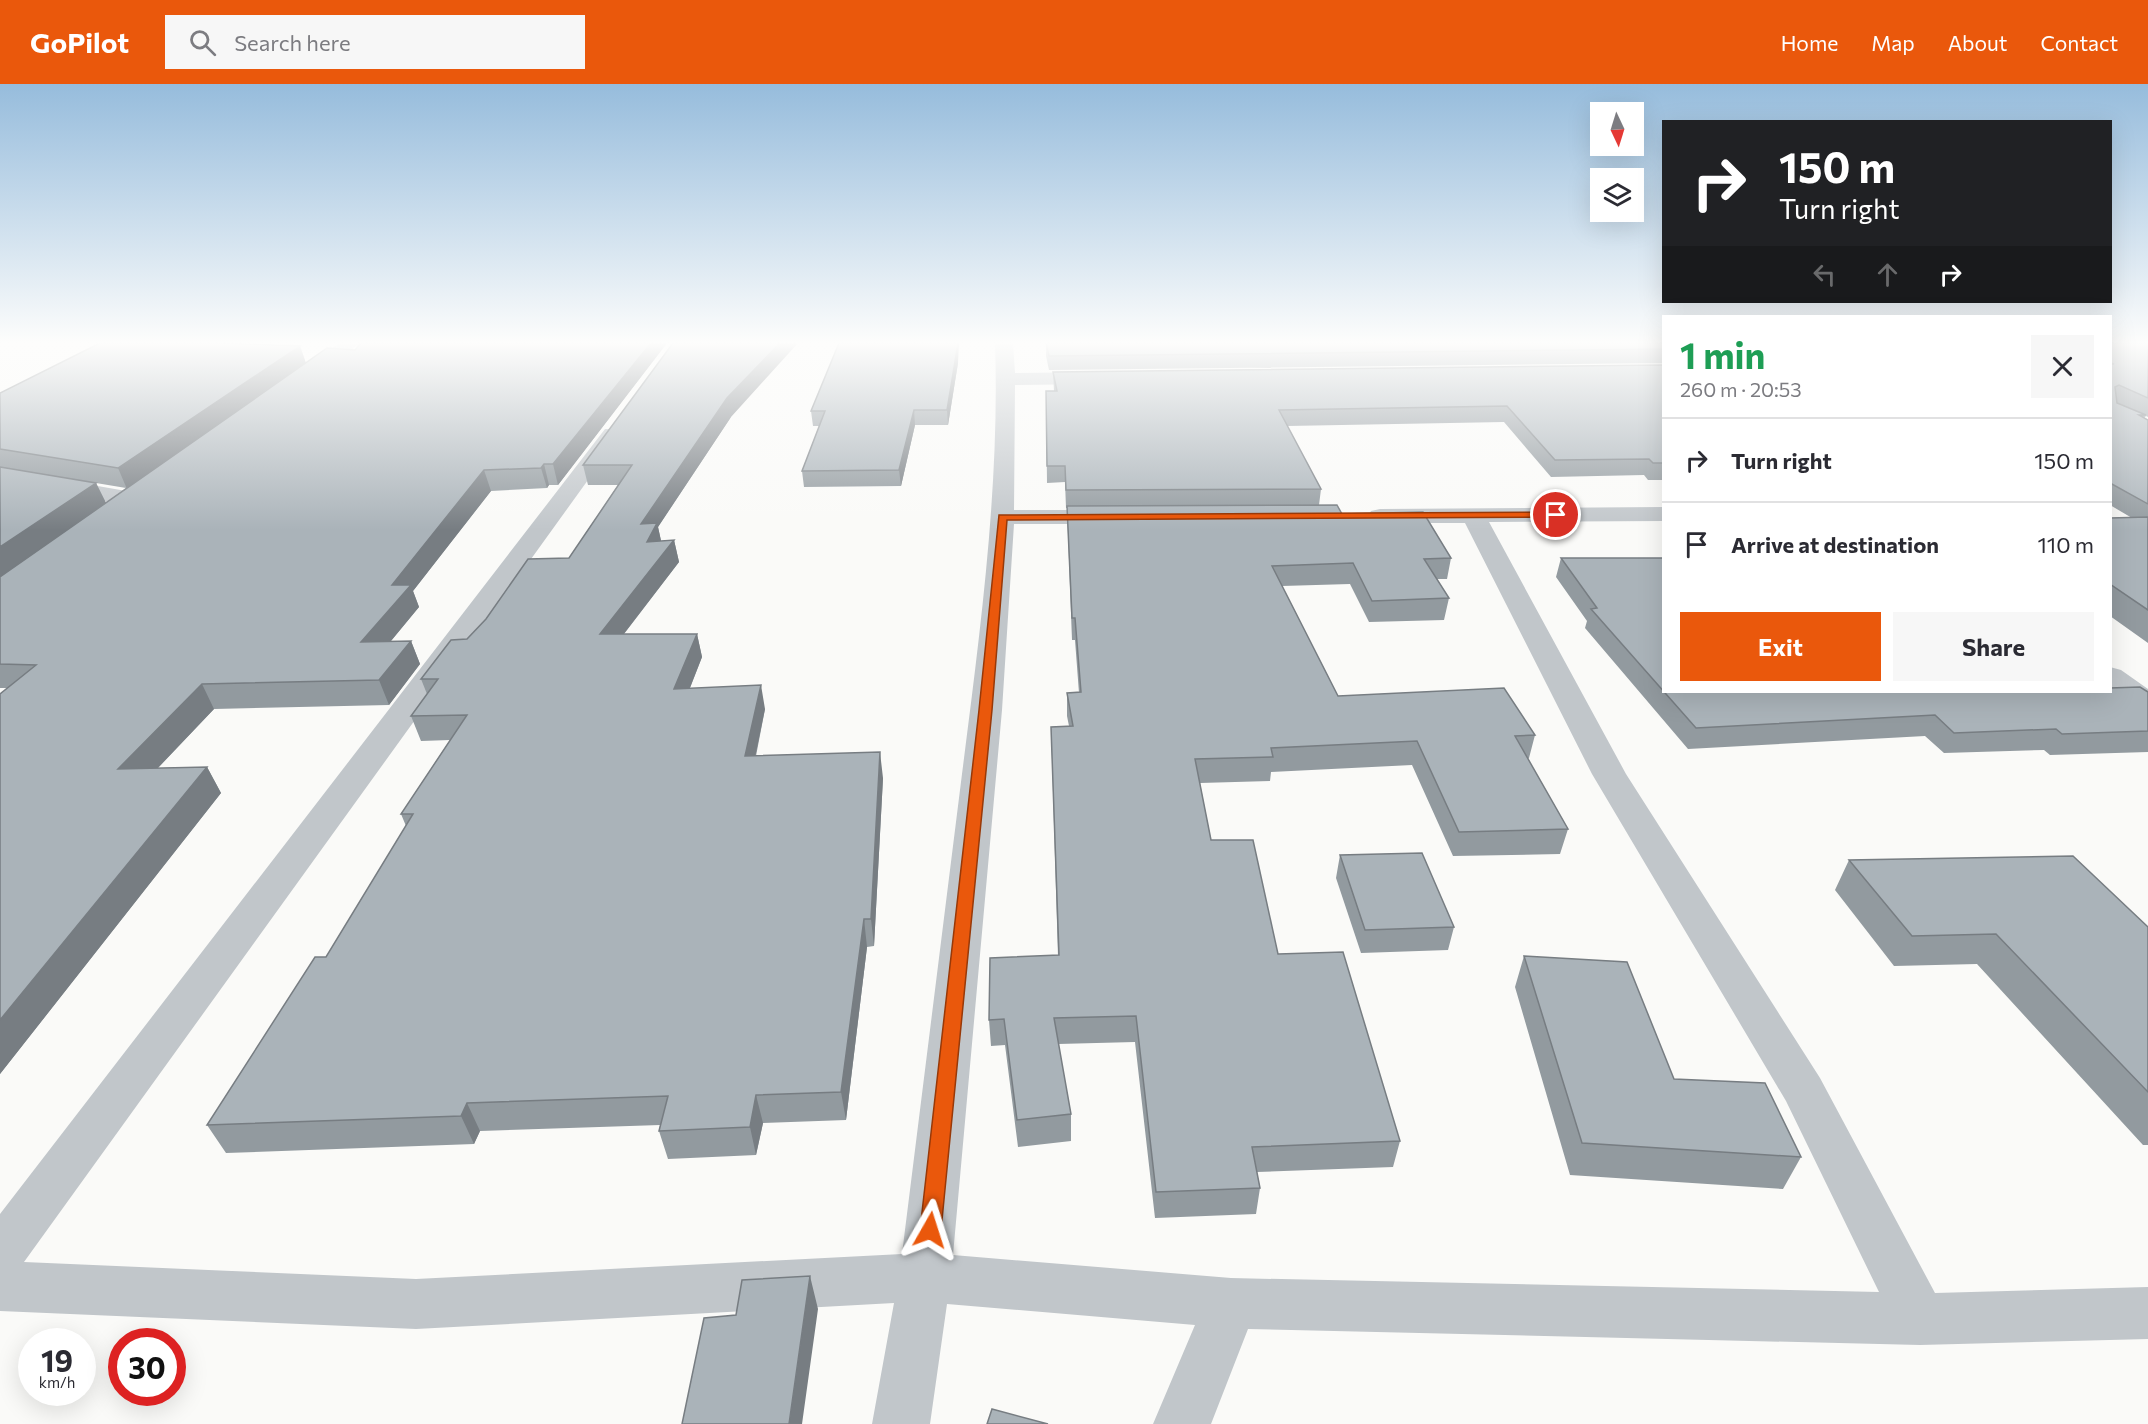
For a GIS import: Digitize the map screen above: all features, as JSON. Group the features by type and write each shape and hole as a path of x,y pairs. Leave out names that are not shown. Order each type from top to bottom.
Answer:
{"street":[{"path":"900,1424 925,1277 984,733 1002,517 1005,406"},
{"path":"0,1254 631,407"},
{"path":"0,476 141,492 103,519"},
{"path":"1354,516 1662,514"},
{"path":"1473,515 1609,774 1804,1091 1920,1319"},
{"path":"1002,517 1142,517"},
{"path":"2112,677 2148,704"},
{"path":"0,1286 416,1304 925,1277 1231,1303 1920,1319 2148,1313"},
{"path":"1182,1424 1231,1303"}],"building":[{"path":"0,406 211,406 118,468 0,449"},
{"path":"245,406 600,406 553,464 544,464 541,468 484,470 392,585 411,585 361,642 411,641 379,680 202,684 118,769 207,767 0,1020 0,694 36,665 0,664 0,577"},
{"path":"627,406 722,406 641,524 657,523 647,542 674,540 600,634 697,634 674,689 761,685 745,756 880,752 871,919 864,919 841,1092 756,1095 750,1127 659,1131 668,1096 467,1103 461,1116 207,1125 315,957 326,957 413,814 401,814 467,715 411,716 438,679 421,679 451,640 467,639 486,619 528,559 569,558 632,465 583,465"},
{"path":"813,406 948,406 947,410 914,410 899,470 802,471 825,411 811,411"},
{"path":"1046,406 1662,406 1662,463 1653,463 1649,459 1555,460 1507,406 1279,410 1321,489 1066,490 1065,466 1047,466"},
{"path":"2112,406 2123,406 2146,415 2139,415 2148,420 2148,504 2112,484"},
{"path":"0,467 96,483 0,547"},
{"path":"1337,505 1342,514 1423,512 1451,558 1424,559 1449,598 1372,601 1353,563 1272,566 1338,696 1504,688 1535,735 1515,736 1568,829 1459,832 1417,741 1271,748 1273,757 1195,759 1211,840 1253,840 1278,954 1343,952 1400,1141 1252,1147 1260,1188 1156,1192 1136,1016 1054,1018 1071,1114 1017,1120 1004,1019 989,1020 990,958 1059,955 1051,727 1073,726 1067,693 1081,692 1075,618 1072,618 1067,506"},
{"path":"2148,517 2148,610 2112,585 2112,518"},
{"path":"1561,558 1662,558 1662,690 1591,609 1597,608"},
{"path":"2140,687 2148,692 2148,731 2062,734 2056,729 1954,733 1935,715 1696,728 1665,693 2112,693 2112,688"},
{"path":"1422,853 1454,927 1365,930 1340,855"},
{"path":"2073,856 2148,927 2148,1092 1996,934 1912,936 1849,860"},
{"path":"1524,956 1627,962 1674,1079 1765,1083 1801,1157 1582,1143"},
{"path":"810,1276 789,1424 682,1424 704,1318 736,1315 742,1280"},
{"path":"992,1409 1048,1424 987,1424"}],"route":[{"path":"930,1230 986,710 1002,517 1556,515"}]}
